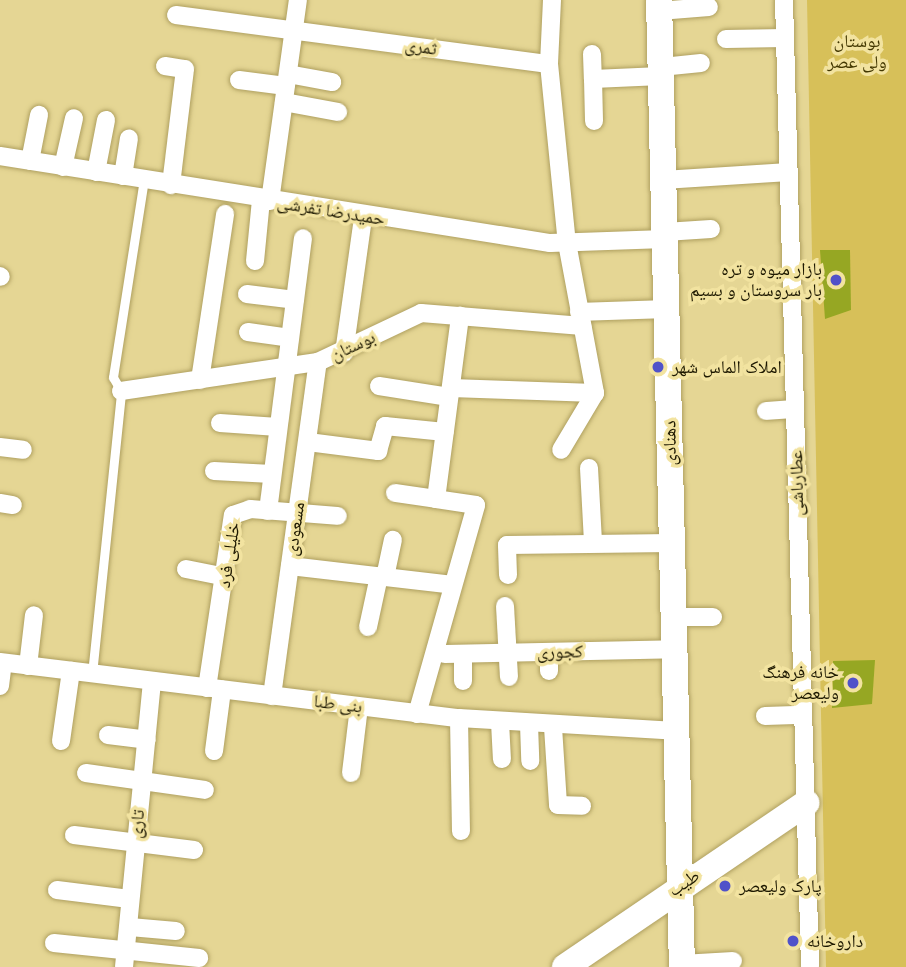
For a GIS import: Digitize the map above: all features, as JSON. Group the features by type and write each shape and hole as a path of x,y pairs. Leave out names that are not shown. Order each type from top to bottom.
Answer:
{"main road":[{"name":"دهنادی","path":"659,5 682,966"},
{"name":"طیب","path":"565,967 680,886 806,803"}],"street":[{"path":"255,261 286,87 298,0"},
{"path":"552,0 549,64 567,243 596,393 561,450"},
{"name":"عطارباشی","path":"784,0 810,967"},
{"path":"659,5 709,7"},
{"name":"ثمری","path":"176,15 549,64"},
{"path":"726,39 785,38"},
{"path":"592,54 594,121"},
{"path":"593,79 661,72 701,63"},
{"path":"165,66 185,69 171,185"},
{"path":"239,80 286,87 332,82"},
{"path":"286,87 338,112"},
{"path":"30,161 39,116"},
{"path":"63,167 74,118"},
{"path":"96,172 106,120"},
{"path":"123,176 129,138"},
{"name":"حمیدرضا تفرشی","path":"0,156 363,217 567,243 711,229"},
{"path":"663,180 789,172"},
{"path":"200,380 225,214"},
{"path":"344,353 363,217"},
{"path":"303,238 268,511 338,516"},
{"path":"247,294 295,300"},
{"name":"بوستان","path":"121,391 318,362 344,353 421,313 581,319 666,310"},
{"path":"436,499 460,316"},
{"path":"248,332 290,338"},
{"name":"مسعودی","path":"272,696 318,362"},
{"path":"379,386 450,392 596,393"},
{"path":"766,411 795,409"},
{"path":"220,423 278,427"},
{"path":"308,442 377,451 385,426 445,432"},
{"path":"0,447 23,450"},
{"path":"589,468 593,542"},
{"path":"214,471 272,474"},
{"path":"395,493 476,505 417,714"},
{"name":"خلیلی فرد","path":"214,751 214,689 233,516 241,510 268,511"},
{"path":"368,627 393,541"},
{"path":"508,575 507,545 672,543"},
{"path":"290,566 453,585"},
{"path":"186,569 226,577"},
{"path":"505,606 509,677"},
{"path":"28,666 34,615"},
{"path":"674,617 713,617"},
{"name":"کجوری","path":"445,654 675,649"},
{"path":"549,652 549,671"},
{"path":"463,681 464,654"},
{"path":"0,686 2,662"},
{"name":"بنی طبا","path":"2,662 459,719 553,727 677,731"},
{"path":"61,741 71,671"},
{"name":"تاری","path":"125,959 152,681"},
{"path":"351,773 359,707"},
{"path":"765,716 803,715"},
{"path":"459,719 461,831"},
{"path":"500,722 502,760"},
{"path":"530,724 530,761"},
{"path":"553,727 558,806 582,806"},
{"path":"108,736 147,740"},
{"path":"86,773 205,790"},
{"path":"74,835 194,850"},
{"path":"57,890 129,899"},
{"path":"130,927 176,931"},
{"path":"54,943 125,959 199,958"},
{"path":"682,966 733,961"}],"lane":[{"path":"92,674 121,391 113,377 144,180"}],"green space":[{"name":"بوستان ولی عصر","path":"807,0 906,0 906,967 826,967"}],"building":[{"name":"بازار میوه و تره بار سروستان و بسیم","path":"820,250 850,250 851,310 825,319"},
{"name":"خانه فرهنگ ولیعصر","path":"875,660 872,704 832,708 833,661"}],"place":[{"name":"بازار میوه و تره بار سروستان و بسیم","path":"836,280"},
{"name":"املاک الماس شهر","path":"658,367"},
{"name":"خانه فرهنگ ولیعصر","path":"853,683"},
{"name":"پارک ولیعصر","path":"725,886"},
{"name":"داروخانه","path":"793,941"}]}
